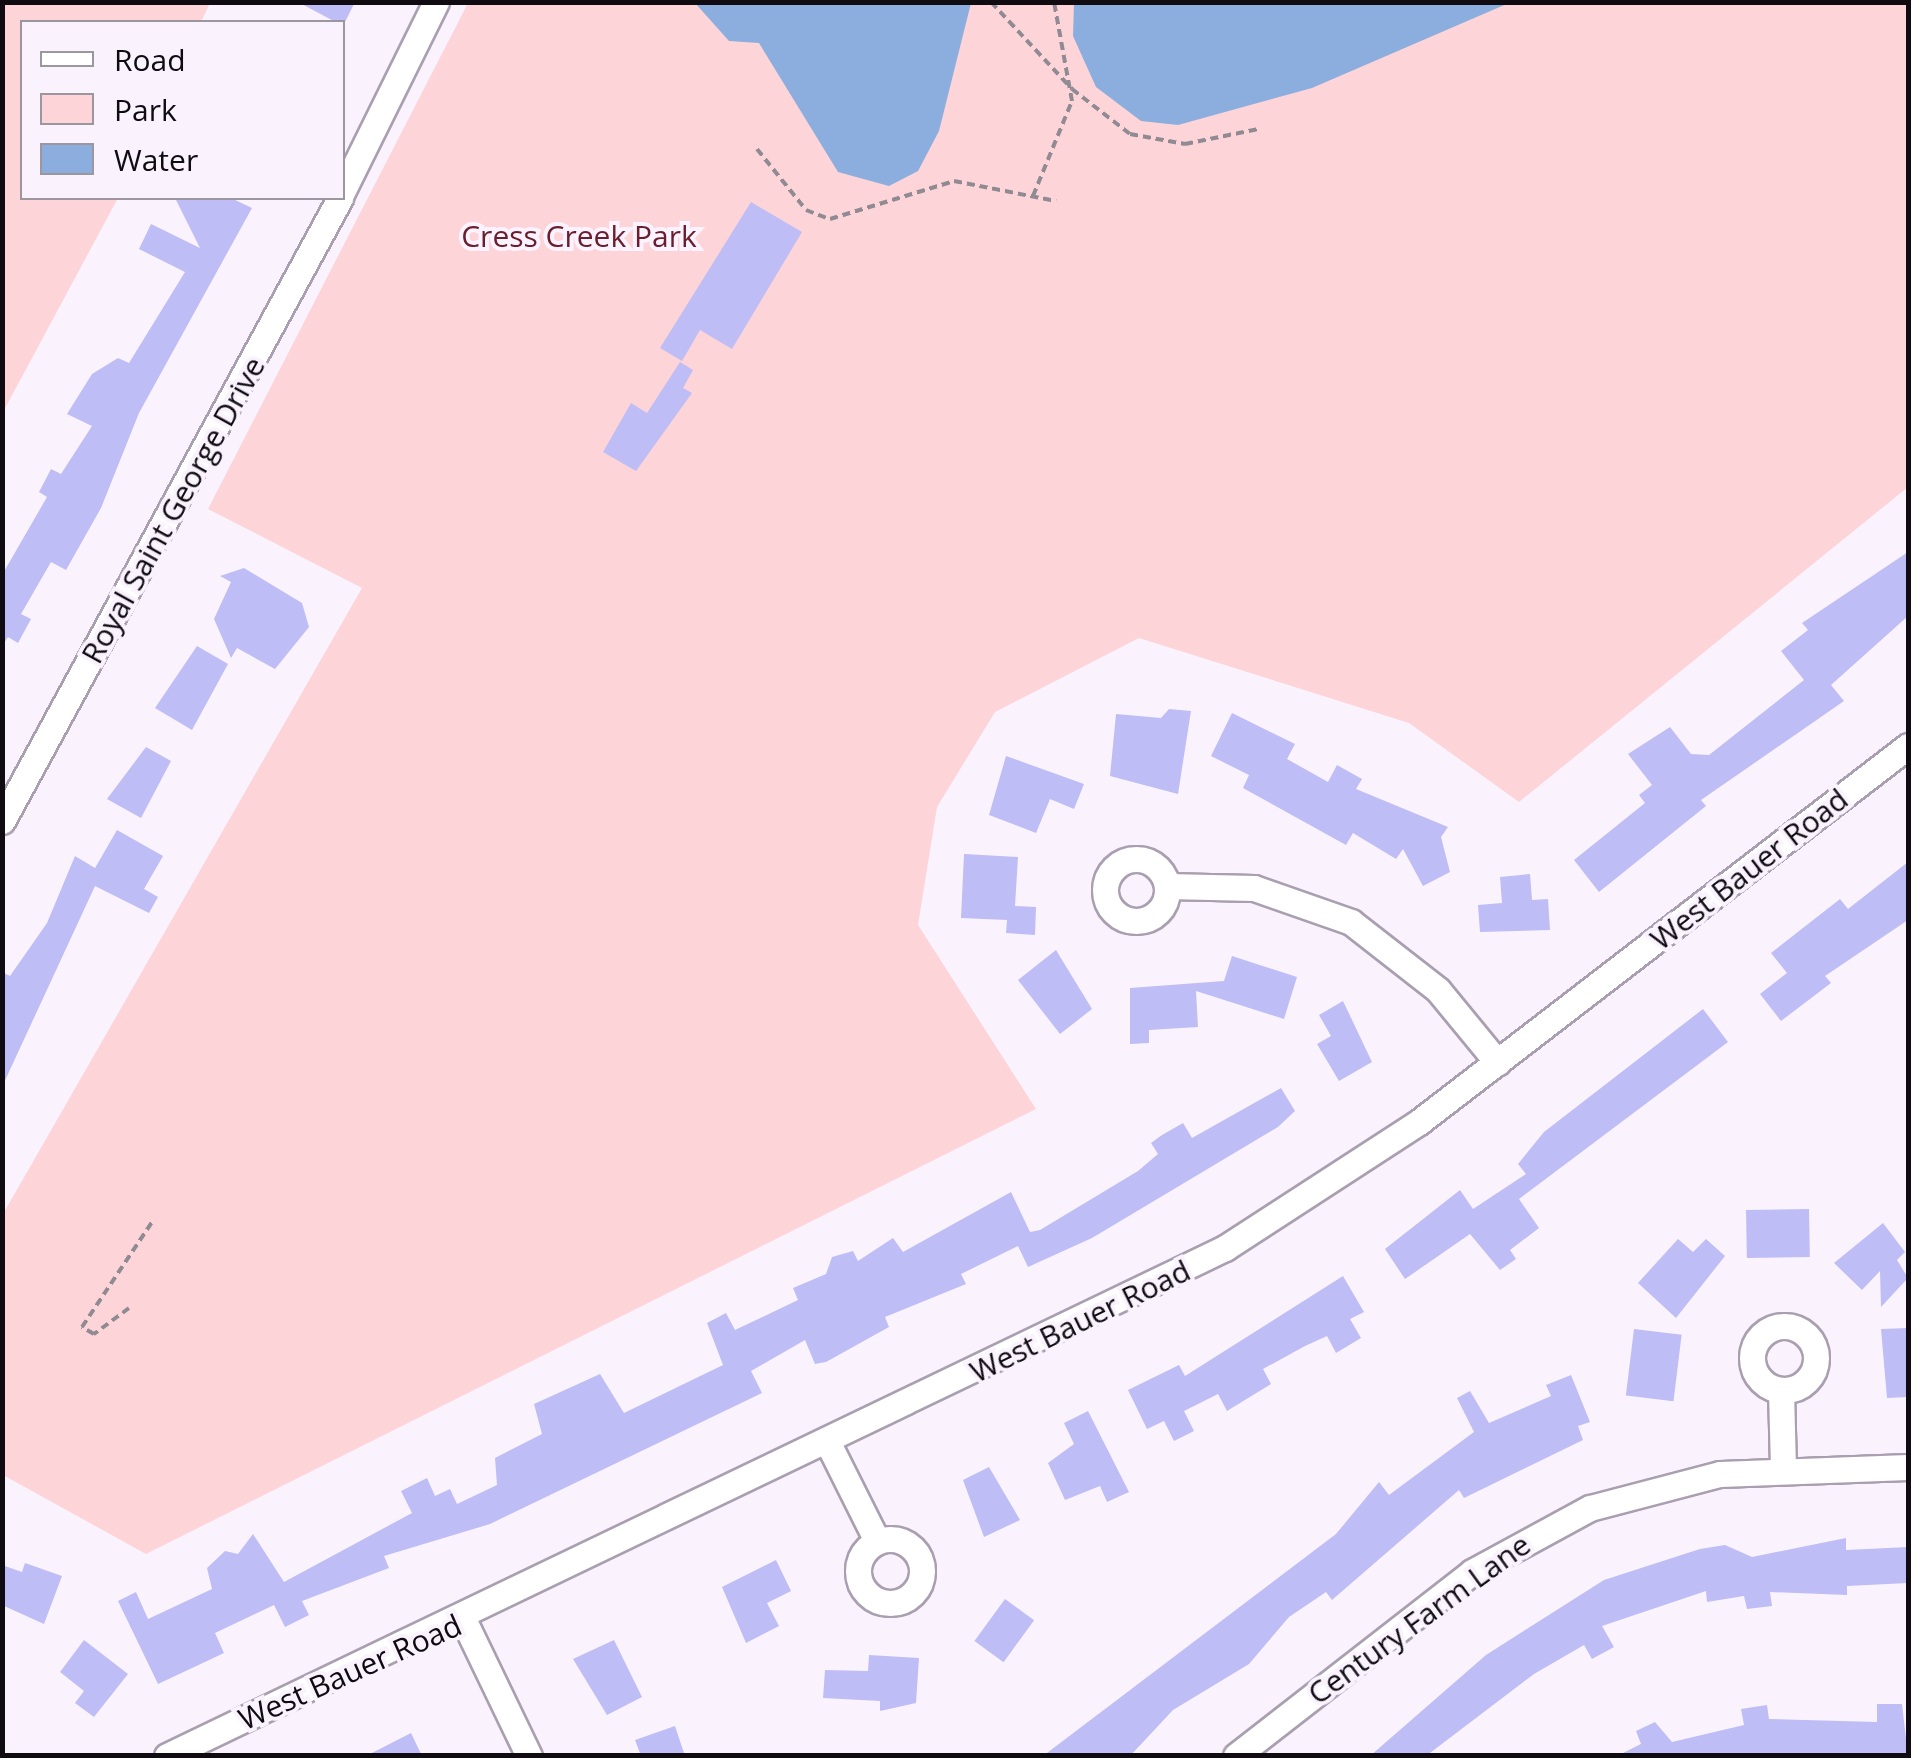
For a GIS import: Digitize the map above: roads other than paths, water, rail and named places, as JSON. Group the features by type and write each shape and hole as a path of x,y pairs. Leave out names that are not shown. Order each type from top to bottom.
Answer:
{"street":[{"name":"Royal Saint George Drive","path":"345,187 436,2"},
{"name":"Royal Saint George Drive","path":"2,821 338,200"},
{"name":"West Bauer Road","path":"167,1756 464,1621 1225,1248 1498,1064 1908,746"},
{"path":"1168,886 1254,888 1351,922 1438,990 1498,1064"},
{"path":"1781,1391 1784,1469"},
{"path":"829,1445 877,1541"},
{"name":"Century Farm Lane","path":"1236,1756 1537,1532 1682,1480 1784,1469 1908,1467"},
{"path":"464,1621 529,1756"}],"water":[{"path":"1074,2 1509,3 1312,88 1178,125 1141,121 1096,87 1073,36"},
{"path":"695,3 971,3 939,131 918,171 889,186 838,172 759,43 729,41"}],"park label":[{"name":"Cress Creek Park","path":"579,236"}]}
